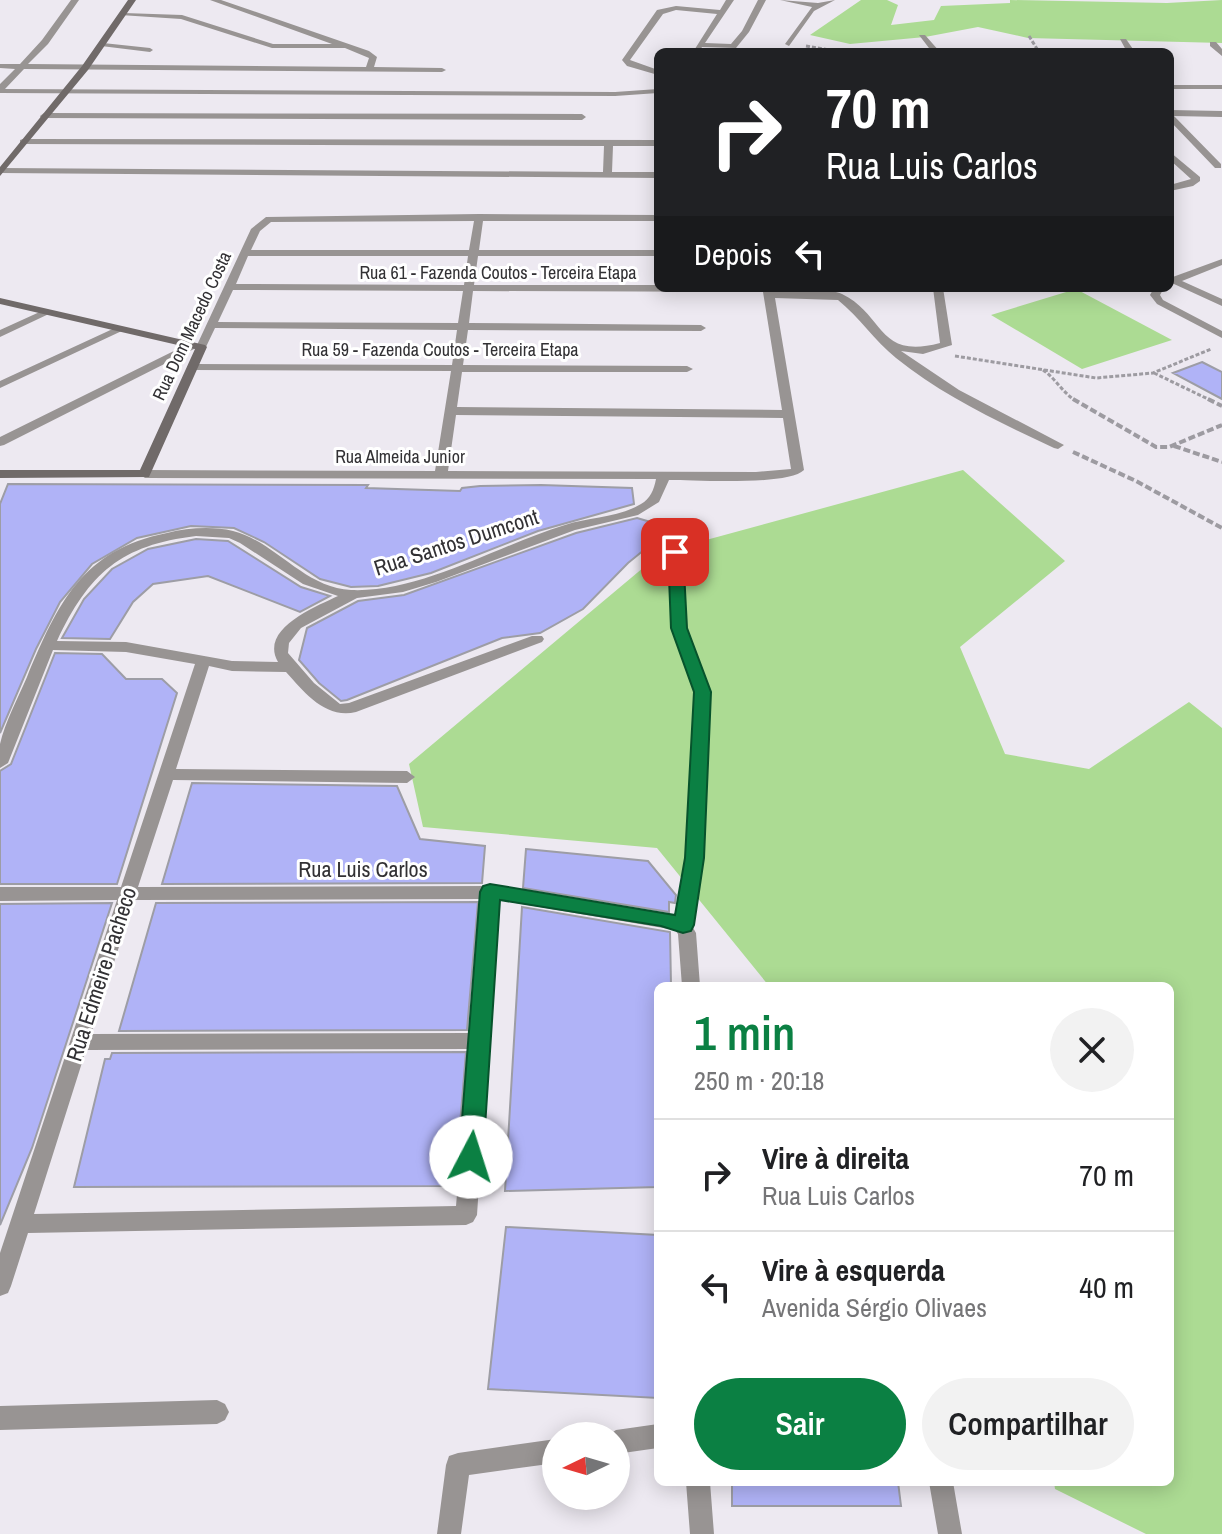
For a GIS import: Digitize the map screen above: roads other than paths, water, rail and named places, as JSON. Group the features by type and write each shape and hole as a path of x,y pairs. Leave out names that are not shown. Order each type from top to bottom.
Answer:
{"main road":[{"path":"1,172 103,45 132,0"},
{"path":"0,301 197,347"},
{"name":"Rua Dom Macedo Costa","path":"145,474 193,367 197,347"},
{"name":"Rua Almeida Junior","path":"0,474 145,474"}],"street":[{"path":"0,90 75,0"},
{"path":"214,0 350,46 372,56 369,69"},
{"path":"697,48 730,0"},
{"path":"697,48 733,46 745,32 762,0"},
{"path":"784,0 816,5 831,0"},
{"path":"789,44 816,5"},
{"path":"654,72 626,60 660,12 681,8 721,12"},
{"path":"124,15 182,17 272,46 350,46"},
{"path":"922,37 932,48"},
{"path":"1123,41 1128,48"},
{"path":"1213,44 1222,54"},
{"path":"0,66 442,70"},
{"path":"1174,87 1222,87"},
{"path":"0,90 615,94 654,91"},
{"path":"1174,114 1222,114"},
{"path":"44,116 582,117"},
{"path":"1174,118 1218,166"},
{"path":"23,142 654,143"},
{"path":"607,175 609,143"},
{"path":"1174,159 1197,179 1174,187"},
{"path":"1,172 654,175"},
{"name":"Rua Dom Macedo Costa","path":"197,347 211,325 256,229 264,221 292,217 479,217"},
{"path":"441,475 479,217 654,218"},
{"path":"245,253 654,253"},
{"name":"Rua 61 - Fazenda Coutos - Terceira Etapa","path":"229,287 654,291"},
{"path":"451,411 790,414 768,292"},
{"name":"Rua 61 - Fazenda Coutos - Terceira Etapa","path":"780,292 843,297 889,346 924,373 1058,445"},
{"path":"889,346 927,350 946,345 939,292"},
{"path":"0,334 48,312"},
{"path":"211,325 701,328"},
{"path":"0,385 121,329"},
{"path":"0,442 197,347"},
{"name":"Rua 59 - Fazenda Coutos - Terceira Etapa","path":"193,367 687,369"},
{"name":"Rua Almeida Junior","path":"145,474 781,475 798,470 790,414"},
{"name":"Rua Santos Dumcont","path":"0,763 71,598 96,569 126,549 165,537 231,535 246,541 308,582 354,594 417,582 572,527 642,509 660,493 663,475"},
{"path":"675,552 679,628 702,692 694,858 683,925 691,982"},
{"path":"354,594 292,627 281,646 281,653 290,667 334,708 346,709 537,639"},
{"path":"50,645 126,647 252,668 290,667"},
{"name":"Rua Edmeire Pacheco","path":"0,1286 203,661"},
{"path":"166,774 407,777"},
{"path":"20,1224 466,1215 490,892"},
{"name":"Rua Luis Carlos","path":"0,894 490,892 662,918 683,925"},
{"path":"80,1042 481,1041"},
{"path":"0,1418 217,1412"},
{"path":"630,1440 654,1437"},
{"path":"449,1534 458,1465 542,1453"},
{"path":"698,1486 702,1534"},
{"path":"942,1486 950,1534"}],"lane":[{"path":"103,45 150,50"},
{"path":"1174,280 1222,262"},
{"path":"1209,266 1222,272"},
{"path":"1174,282 1222,303"},
{"path":"1157,292 1155,295 1160,302 1222,335"}]}
